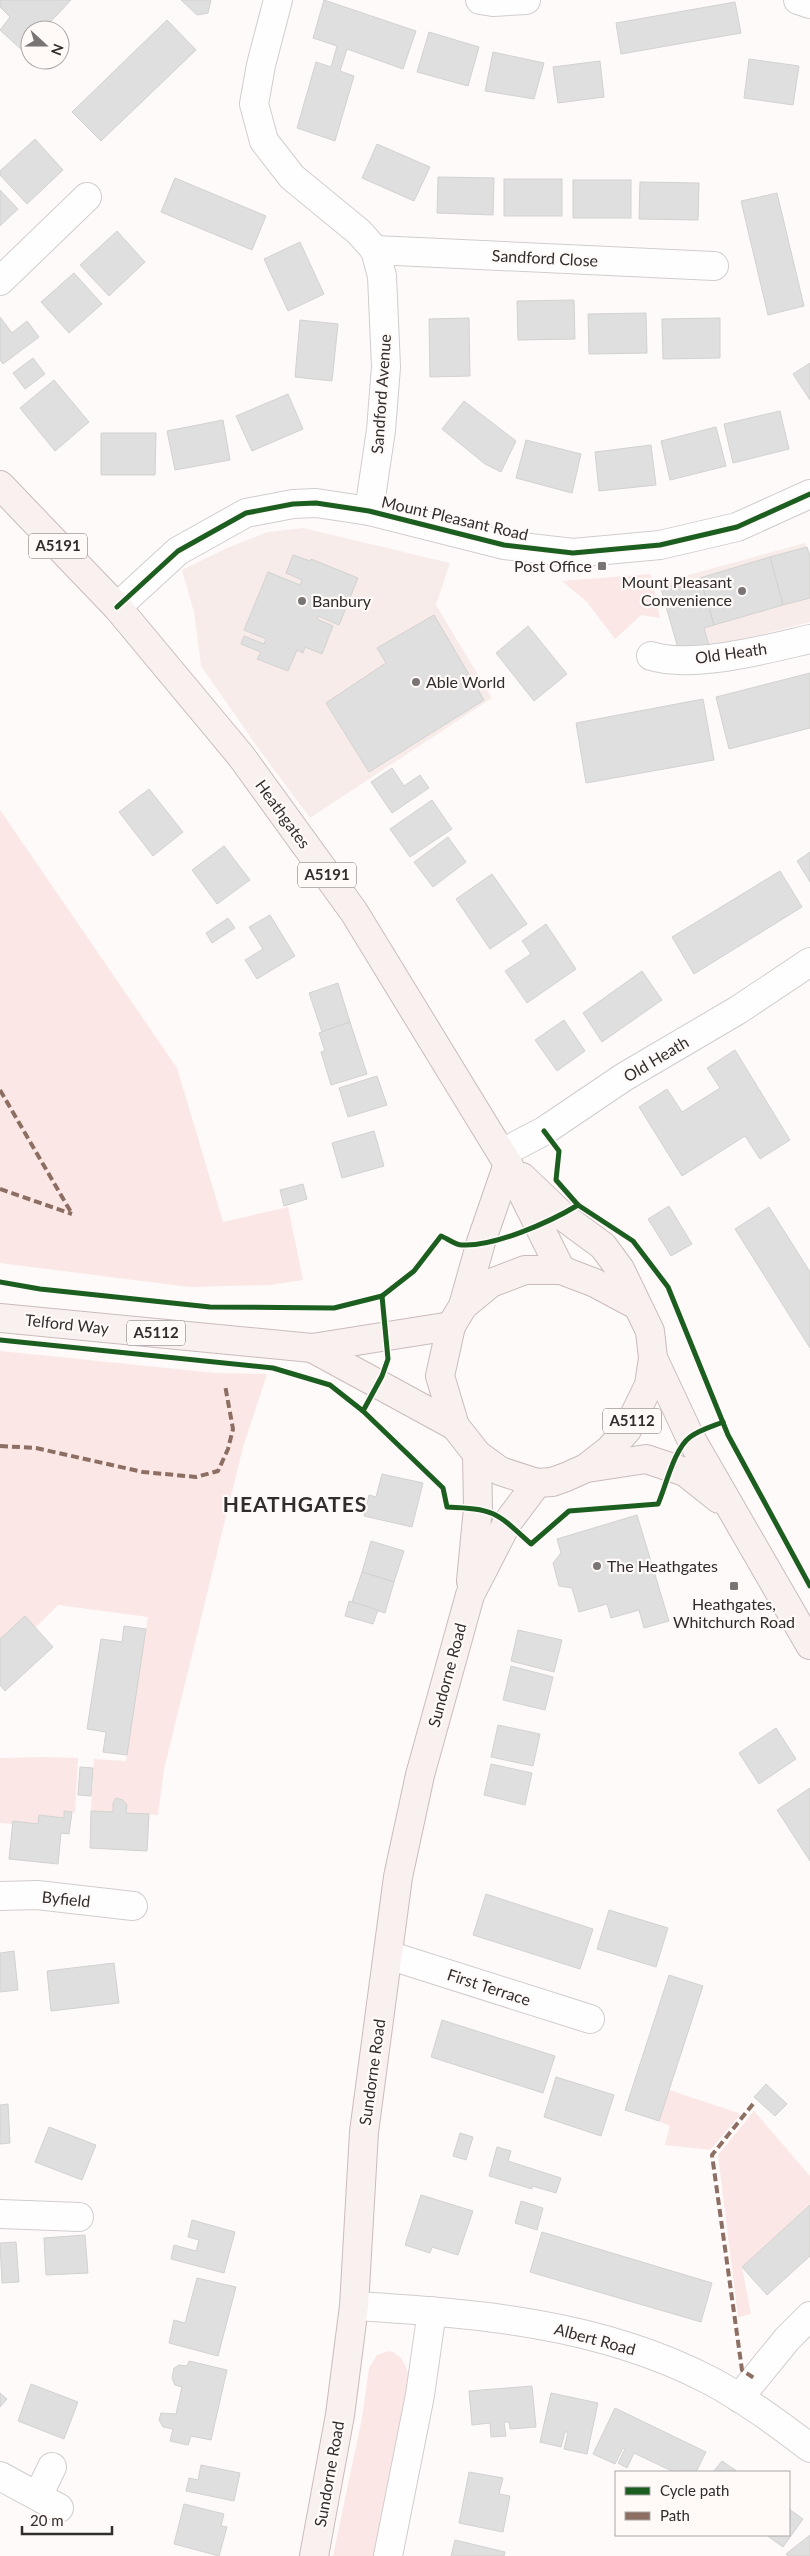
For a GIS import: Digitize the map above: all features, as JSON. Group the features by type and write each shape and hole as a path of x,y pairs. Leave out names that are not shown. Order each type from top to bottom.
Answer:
{"main road":[{"name":"A5191","path":"0,485 117,607"},
{"name":"Heathgates","path":"117,607 241,756 354,912 505,1159 561,1270"},
{"name":"A5191","path":"505,1159 565,1218 603,1246 620,1269 638,1306"},
{"path":"457,1316 505,1159"},
{"path":"457,1316 491,1283 525,1270 561,1270 595,1283 638,1306"},
{"name":"A5112","path":"586,1468 609,1450 627,1430 649,1385 653,1358 650,1331 638,1306"},
{"name":"A5112","path":"457,1316 440,1376 456,1426 477,1454 500,1471 537,1483 552,1482 586,1468 646,1459 685,1472 730,1508"},
{"name":"Telford Way","path":"0,1318 312,1348 457,1316"},
{"name":"Telford Way","path":"312,1348 456,1426"},
{"name":"A5112","path":"653,1358 690,1437 810,1644"},
{"name":"Sundorne Road","path":"314,2556 340,2415 354,2306 364,2132 398,1877 420,1775 470,1595 478,1508 477,1454"},
{"name":"Sundorne Road","path":"470,1595 507,1523 537,1483"}],"street":[{"name":"Sandford Avenue","path":"278,0 261,65 254,104 264,141 292,177 359,232 375,250 382,276 386,367 381,430 369,510"},
{"path":"480,0 493,2 526,0"},
{"path":"798,0 810,4"},
{"path":"0,281 87,197"},
{"name":"Sandford Close","path":"375,250 714,266"},
{"name":"Mount Pleasant Road","path":"117,607 178,551 246,513 293,504 316,504 369,510 504,545 573,553 660,545 737,527 810,494"},
{"name":"Old Heath","path":"651,656 668,661 722,657 810,639"},
{"name":"Old Heath","path":"505,1159 624,1077 738,1010 810,962"},
{"name":"Byfield","path":"0,1896 36,1895 133,1906"},
{"name":"First Terrace","path":"388,1955 590,2019"},
{"path":"0,2214 79,2217"},
{"name":"Albert Road","path":"354,2306 432,2311 534,2323 622,2344 708,2380 776,2421 810,2448"},
{"path":"388,2556 420,2395 432,2311"},
{"path":"739,2398 787,2339 810,2316"},
{"path":"0,2476 48,2502 52,2467"}],"shaded area":[{"path":"303,528 450,563 436,605 492,698 310,818 201,666 194,612 182,570 227,548 268,532"},
{"path":"805,543 810,556 810,622 680,655 659,583"},
{"path":"651,574 660,618 641,615 615,639 587,602 562,581"},
{"path":"0,810 177,1068 223,1222 288,1207 303,1280 270,1285 189,1287 0,1263"},
{"path":"0,1351 215,1373 267,1374 243,1447 164,1769 158,1815 126,1813 127,1805 123,1800 117,1798 113,1803 113,1812 91,1811 94,1759 126,1761 148,1617 58,1605 35,1628 25,1616 0,1639"},
{"path":"0,1758 78,1758 75,1813 64,1811 64,1818 40,1815 38,1824 13,1821 13,1824 0,1823"},
{"path":"669,2090 741,2114 710,2150 665,2145 670,2126 659,2121"},
{"path":"754,2111 810,2176 810,2205 742,2267 751,2314 738,2317 718,2155"},
{"path":"389,2351 401,2358 410,2380 375,2556 333,2556 362,2418 369,2368 377,2355"}],"building":[{"path":"0,0 71,0 52,20 20,20 20,48 0,30 10,17 0,7"},
{"path":"181,0 211,0 208,13 197,15"},
{"path":"324,0 416,31 403,69 347,49 340,71 354,76 335,141 297,128 316,62 331,67 337,46 313,38"},
{"path":"735,2 741,33 621,54 616,23"},
{"path":"167,20 196,50 101,141 72,112"},
{"path":"429,32 479,47 468,86 417,72"},
{"path":"493,52 544,63 534,99 485,91"},
{"path":"749,59 799,66 793,105 744,98"},
{"path":"600,61 604,97 558,103 553,67"},
{"path":"35,139 63,170 27,204 0,175 0,171"},
{"path":"377,144 430,167 414,201 362,178"},
{"path":"438,177 494,178 493,215 437,213"},
{"path":"175,178 266,216 252,250 161,212"},
{"path":"504,179 562,179 562,216 504,216"},
{"path":"573,180 631,180 631,218 573,218"},
{"path":"640,182 699,183 698,220 639,219"},
{"path":"0,190 18,209 0,226"},
{"path":"777,193 804,306 768,315 741,201"},
{"path":"117,231 145,262 109,296 80,265"},
{"path":"300,242 324,294 288,311 264,259"},
{"path":"74,273 102,304 69,333 41,302"},
{"path":"574,300 575,339 518,340 517,301"},
{"path":"646,313 647,353 589,354 588,314"},
{"path":"0,317 12,333 27,321 39,337 3,364 0,360"},
{"path":"469,318 470,376 430,377 429,319"},
{"path":"720,318 720,358 663,359 662,319"},
{"path":"300,320 338,324 332,381 295,377"},
{"path":"33,358 45,374 25,389 13,373"},
{"path":"810,363 810,400 793,374"},
{"path":"54,380 89,422 55,451 20,408"},
{"path":"288,394 303,429 252,451 236,416"},
{"path":"464,401 516,441 501,472 485,464 442,429"},
{"path":"780,411 789,449 733,463 724,424"},
{"path":"223,420 230,460 175,470 167,431"},
{"path":"716,427 726,466 670,480 661,441"},
{"path":"101,433 156,433 155,475 101,475"},
{"path":"526,440 581,454 572,493 516,478"},
{"path":"651,445 656,485 599,491 595,452"},
{"path":"807,547 810,556 810,598 783,605 770,557"},
{"name":"Banbury","path":"293,555 310,561 311,559 358,578 339,625 318,616 317,619 333,626 322,654 305,647 303,653 297,650 288,671 257,659 261,652 241,644 244,636 264,644 266,639 244,630 268,572 300,585 302,580 286,573"},
{"name":"Mount Pleasant Convenience","path":"770,557 783,605 714,625 700,578"},
{"path":"700,578 714,625 704,628 709,646 680,655 661,589"},
{"name":"Able World","path":"434,615 484,700 369,772 326,703 386,663 377,648"},
{"path":"528,626 567,674 534,701 496,653"},
{"path":"810,673 810,728 729,749 716,697"},
{"path":"703,699 714,760 586,783 576,723"},
{"path":"392,768 404,786 420,775 429,788 392,813 371,782"},
{"path":"149,789 183,832 153,856 119,812"},
{"path":"432,800 452,829 410,857 390,829"},
{"path":"448,837 466,862 433,887 414,862"},
{"path":"224,846 250,880 217,904 192,870"},
{"path":"810,852 810,882 797,861"},
{"path":"780,871 802,907 694,974 672,937"},
{"path":"492,874 527,924 490,949 456,899"},
{"path":"270,915 295,956 257,979 245,960 263,949 249,927"},
{"path":"228,918 235,928 212,943 206,933"},
{"path":"546,924 576,969 527,1003 505,971 531,954 522,941"},
{"path":"642,971 662,1000 602,1042 583,1013"},
{"path":"338,983 350,1022 322,1032 309,993"},
{"path":"564,1020 585,1051 557,1071 535,1040"},
{"path":"350,1022 367,1074 331,1085 321,1052 325,1051 319,1033"},
{"path":"735,1050 790,1140 760,1159 745,1136 682,1176 639,1107 667,1089 682,1112 720,1088 707,1068"},
{"path":"377,1076 387,1105 348,1117 339,1088"},
{"path":"374,1131 384,1166 342,1178 332,1143"},
{"path":"303,1184 307,1199 284,1206 280,1190"},
{"path":"669,1206 692,1244 671,1256 648,1219"},
{"path":"769,1207 810,1272 810,1348 735,1229"},
{"path":"382,1474 423,1483 412,1527 364,1516 369,1495 376,1497"},
{"path":"637,1515 669,1621 644,1628 639,1610 611,1618 607,1604 579,1612 572,1588 559,1586 553,1563 561,1553 557,1539"},
{"path":"371,1541 404,1551 394,1582 362,1572"},
{"path":"362,1572 394,1582 385,1613 352,1602"},
{"path":"349,1601 378,1610 373,1624 345,1616"},
{"path":"25,1616 53,1647 5,1691 0,1685 0,1639"},
{"path":"124,1626 146,1629 127,1755 103,1752 106,1732 87,1729 101,1639 122,1642"},
{"path":"518,1630 562,1640 554,1672 511,1661"},
{"path":"511,1666 553,1677 545,1710 503,1700"},
{"path":"498,1725 540,1734 533,1766 491,1757"},
{"path":"776,1728 796,1759 759,1784 739,1753"},
{"path":"491,1764 532,1773 525,1805 484,1795"},
{"path":"80,1767 93,1768 91,1796 78,1795"},
{"path":"810,1788 810,1861 777,1810"},
{"path":"116,1798 123,1800 127,1805 126,1813 149,1814 147,1851 90,1848 91,1811 113,1812 113,1803"},
{"path":"64,1811 72,1812 69,1834 61,1833 58,1864 9,1859 13,1821 38,1824 39,1815 64,1818"},
{"path":"486,1894 593,1929 580,1969 473,1935"},
{"path":"609,1910 668,1928 656,1967 597,1949"},
{"path":"14,1951 18,1990 0,1992 0,1953"},
{"path":"114,1963 119,2003 51,2011 47,1971"},
{"path":"669,1975 703,1986 659,2121 625,2110"},
{"path":"442,2020 555,2056 543,2093 431,2057"},
{"path":"556,2077 614,2095 601,2136 544,2117"},
{"path":"766,2084 787,2104 775,2116 754,2097"},
{"path":"8,2104 10,2143 0,2144 0,2105"},
{"path":"49,2127 96,2145 82,2180 35,2162"},
{"path":"460,2133 473,2137 466,2160 453,2156"},
{"path":"497,2147 511,2151 508,2161 561,2178 556,2193 532,2186 532,2189 489,2176"},
{"path":"421,2195 473,2211 458,2255 432,2247 430,2253 405,2245"},
{"path":"521,2201 543,2208 537,2230 515,2223"},
{"path":"810,2205 810,2256 767,2295 742,2267"},
{"path":"192,2220 235,2232 224,2273 171,2259 174,2245 196,2251 199,2240 188,2237"},
{"path":"542,2232 712,2283 701,2322 530,2272"},
{"path":"85,2235 88,2273 46,2275 44,2238"},
{"path":"16,2242 19,2282 2,2283 0,2243"},
{"path":"197,2278 236,2287 218,2356 169,2343 174,2320 185,2323"},
{"path":"189,2361 227,2370 211,2440 191,2436 188,2445 170,2441 173,2429 163,2427 159,2420 161,2413 176,2414 182,2387 175,2385 172,2378 174,2368 179,2365 187,2366"},
{"path":"31,2384 78,2402 64,2439 18,2421"},
{"path":"532,2386 536,2427 510,2429 509,2422 504,2422 506,2436 491,2437 490,2423 472,2425 469,2391"},
{"path":"0,2393 7,2399 0,2407"},
{"path":"551,2393 598,2403 587,2454 564,2449 568,2432 565,2432 561,2447 540,2442"},
{"path":"615,2408 706,2452 696,2471 672,2471 634,2453 627,2468 618,2463 625,2449 623,2448 615,2464 593,2454"},
{"path":"722,2461 737,2471 714,2471"},
{"path":"201,2465 240,2473 234,2501 186,2491 189,2478 198,2480"},
{"path":"469,2472 503,2478 499,2494 510,2496 503,2532 459,2523"},
{"path":"184,2504 224,2514 221,2526 227,2527 219,2556 174,2544"},
{"path":"790,2510 803,2519 783,2547 767,2536 790,2536"},
{"path":"810,2535 810,2556 788,2556 786,2554"},
{"path":"455,2540 505,2552 504,2556 451,2556"}],"marked path":[{"path":"0,1090 72,1214"},
{"path":"0,1189 72,1214"},
{"path":"0,1446 36,1448 143,1472 196,1477 218,1471 228,1449 233,1429 225,1385"},
{"path":"753,2104 712,2155 742,2370 754,2378"}],"cycle path":[{"path":"117,607 178,551 246,513 293,504 316,503 369,511 504,545 573,553 660,545 737,527 810,494"},
{"path":"544,1131 559,1151 556,1180 578,1205 633,1241 668,1287 728,1435 810,1586"},
{"path":"0,1282 40,1289 210,1307 334,1308 382,1296 414,1271 441,1236 459,1245 475,1245 490,1242 537,1226 578,1205"},
{"path":"363,1411 382,1376 388,1359 382,1296"},
{"path":"0,1340 273,1368 330,1385 363,1411 443,1488 447,1507 475,1509 494,1514 510,1525 531,1544 569,1511 658,1504 675,1459 684,1443 698,1432 723,1422"}],"place":[{"name":"Post Office","path":"602,566"},
{"name":"Mount Pleasant Convenience","path":"742,591"},
{"name":"Banbury","path":"302,601"},
{"name":"Able World","path":"416,682"},
{"name":"The Heathgates","path":"597,1566"},
{"name":"Heathgates, Whitchurch Road","path":"734,1586"}],"district":[{"name":"HEATHGATES","path":"295,1505"}]}
